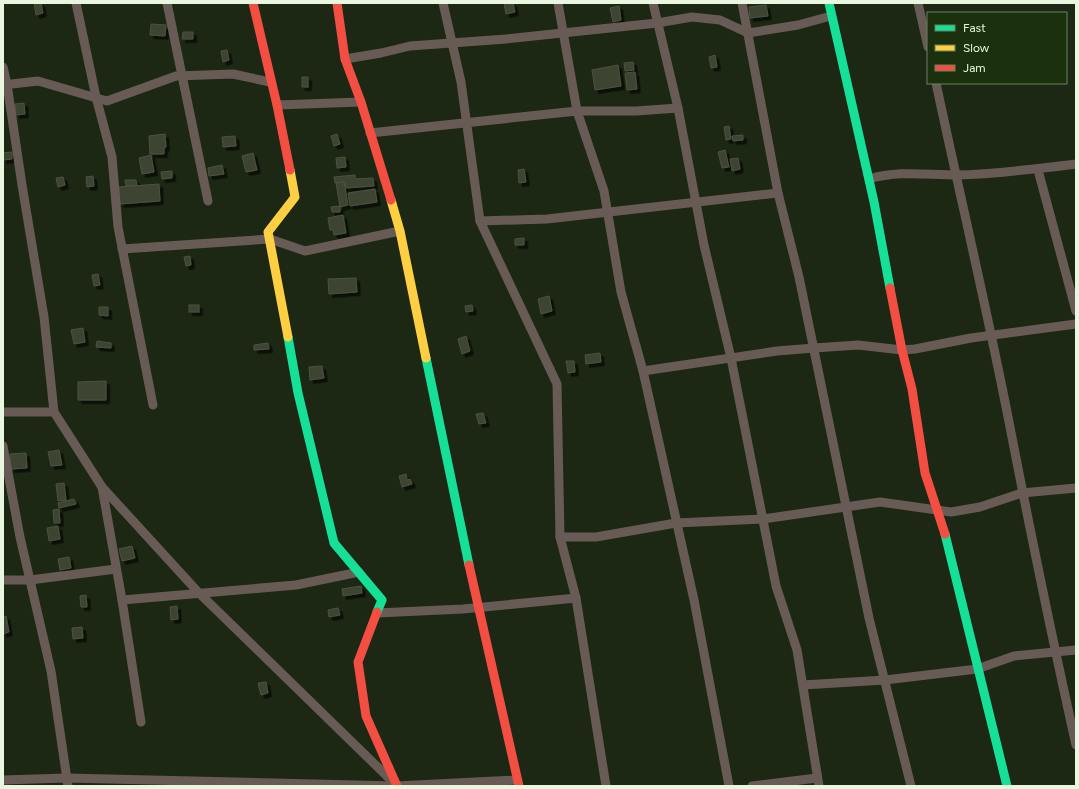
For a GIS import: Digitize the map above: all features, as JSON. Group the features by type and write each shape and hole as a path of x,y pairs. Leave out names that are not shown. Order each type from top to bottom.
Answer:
{"street":[{"path":"76,3 96,97 112,157 118,226 153,405"},
{"path":"167,3 208,201"},
{"path":"253,3 270,82 277,105 295,197 268,232 298,393 334,543 382,600 358,662 366,716 397,786"},
{"path":"3,780 397,786 518,783 478,607 400,231 361,102 345,58 337,3"},
{"path":"443,3 453,43 467,123 480,221 557,384 560,537 576,598 606,786"},
{"path":"558,3 577,111 604,191 621,292 643,371 694,600 729,786"},
{"path":"653,3 678,108 704,244 731,358 778,592 797,650 818,782 752,786"},
{"path":"742,3 778,193 799,277 869,618 911,786"},
{"path":"829,3 869,179 902,350 912,389 925,473 939,511 961,593 977,669 1007,786"},
{"path":"918,3 927,43"},
{"path":"345,58 381,53 410,46 657,23 692,17 705,17 720,20 748,33 798,25 831,16"},
{"path":"3,67 44,317 54,412 102,487 198,592 397,786"},
{"path":"5,84 38,81 107,100 176,76 234,74 270,82"},
{"path":"936,84 991,335 1022,493 1076,745"},
{"path":"277,105 361,102"},
{"path":"370,133 577,111 678,108"},
{"path":"869,179 885,174 899,172 957,175 1038,170 1076,164"},
{"path":"1038,170 1076,311"},
{"path":"480,221 547,219 778,193"},
{"path":"122,248 270,239 305,251 400,231"},
{"path":"643,371 814,348 858,345 902,350 991,335 1076,324"},
{"path":"3,412 54,412"},
{"path":"3,446 30,580 51,671 67,782"},
{"path":"102,487 122,600 141,722"},
{"path":"560,537 596,537 625,533 676,522 763,519 880,502 939,511 964,511 1022,493 1076,488"},
{"path":"3,580 30,580 116,569"},
{"path":"122,600 198,592 296,585 359,572"},
{"path":"377,613 478,607 576,598"},
{"path":"803,685 885,680 977,669 1014,656 1076,650"}],"building":[{"path":"34,3 41,3 43,13 36,15"},
{"path":"504,3 513,3 515,12 506,14"},
{"path":"766,5 768,16 750,18 749,7"},
{"path":"619,6 621,20 613,22 610,8"},
{"path":"151,24 166,25 165,36 150,35"},
{"path":"183,32 193,32 193,39 182,39"},
{"path":"227,50 229,60 223,62 221,51"},
{"path":"715,55 717,67 711,68 709,57"},
{"path":"633,62 634,70 625,71 624,63"},
{"path":"618,65 621,86 595,90 592,70"},
{"path":"635,72 637,89 627,90 625,73"},
{"path":"302,77 308,77 308,87 302,87"},
{"path":"24,103 25,114 16,115 15,104"},
{"path":"729,126 731,139 726,140 724,127"},
{"path":"165,134 166,147 164,148 164,154 150,154 149,136"},
{"path":"337,134 340,144 334,146 331,136"},
{"path":"743,135 743,140 733,141 732,136"},
{"path":"235,136 236,146 223,147 222,137"},
{"path":"725,150 729,167 722,168 718,152"},
{"path":"12,152 12,159 3,160 3,153"},
{"path":"253,153 257,170 246,172 242,156"},
{"path":"151,155 154,172 142,174 139,158"},
{"path":"345,157 346,167 337,168 336,158"},
{"path":"738,158 740,169 732,171 730,159"},
{"path":"222,165 224,174 209,176 208,168"},
{"path":"524,169 526,182 519,183 518,170"},
{"path":"172,171 172,178 162,179 161,172"},
{"path":"355,175 355,179 373,178 374,186 346,188 345,182 335,183 334,177"},
{"path":"93,176 94,186 87,187 86,177"},
{"path":"63,177 65,185 58,187 56,178"},
{"path":"125,180 136,180 137,186 126,186"},
{"path":"344,182 348,205 340,207 336,183"},
{"path":"159,184 160,201 120,204 119,187"},
{"path":"375,189 377,202 350,206 348,193"},
{"path":"340,206 340,212 332,212 331,207"},
{"path":"343,215 346,233 334,235 333,230 330,230 328,218"},
{"path":"524,238 524,245 515,245 515,239"},
{"path":"190,256 191,265 186,266 184,257"},
{"path":"98,274 100,285 94,286 92,275"},
{"path":"356,278 357,292 329,294 328,279"},
{"path":"549,296 552,311 541,314 538,299"},
{"path":"189,305 199,305 199,312 189,312"},
{"path":"472,305 473,311 466,312 465,306"},
{"path":"99,307 108,307 108,316 99,315"},
{"path":"83,328 85,342 74,344 71,330"},
{"path":"466,336 470,351 462,354 458,339"},
{"path":"97,341 111,343 111,348 96,347"},
{"path":"268,343 269,349 254,350 254,345"},
{"path":"600,353 601,362 586,364 585,355"},
{"path":"566,361 574,361 575,372 568,373"},
{"path":"322,366 324,378 310,380 309,367"},
{"path":"106,381 106,400 78,400 78,382"},
{"path":"483,413 486,423 479,424 476,414"},
{"path":"59,450 62,465 51,466 48,452"},
{"path":"26,453 27,468 11,469 10,454"},
{"path":"406,474 407,480 410,479 412,484 402,487 399,476"},
{"path":"64,483 66,500 58,501 56,484"},
{"path":"74,499 76,504 59,508 58,503"},
{"path":"59,509 60,523 54,523 53,510"},
{"path":"58,526 60,539 49,541 47,528"},
{"path":"132,546 135,558 122,561 119,549"},
{"path":"69,557 71,568 60,570 58,559"},
{"path":"361,586 362,593 343,596 342,589"},
{"path":"86,595 87,607 81,607 80,596"},
{"path":"177,606 178,619 171,620 170,607"},
{"path":"338,608 340,615 329,617 328,610"},
{"path":"6,616 9,632 3,634 3,617"},
{"path":"82,627 83,638 73,639 72,628"},
{"path":"266,682 268,693 261,695 258,683"}],"traffic: fast":[{"path":"829,3 874,202 890,288"},
{"path":"288,337 298,393 334,543 382,600 377,612"},
{"path":"426,358 469,565"},
{"path":"945,534 1007,786"}],"traffic: slow":[{"path":"288,337 268,232 295,197 290,170"},
{"path":"391,200 400,231 426,358"}],"traffic: jam":[{"path":"253,3 277,105 290,170"},
{"path":"337,3 345,59 361,102 391,200"},
{"path":"890,288 902,350 912,389 925,473 945,534"},
{"path":"469,565 519,786"},
{"path":"377,612 358,662 366,716 397,786"}]}
